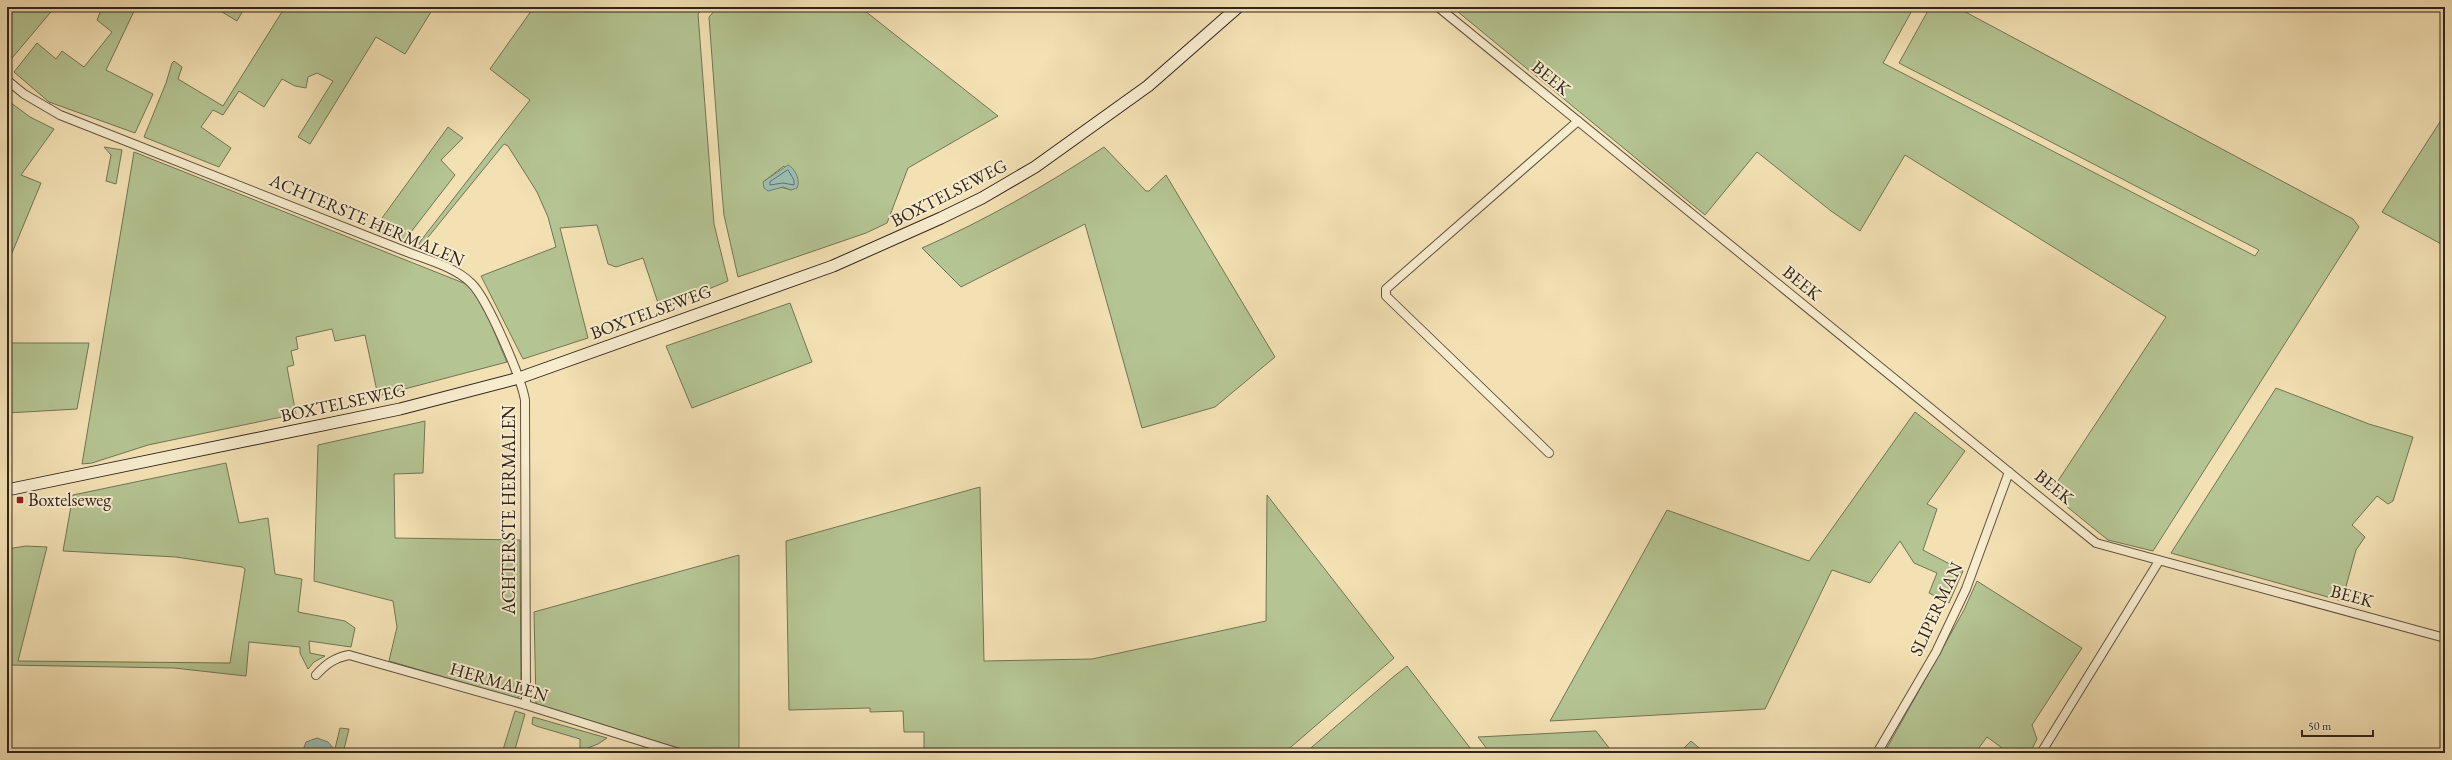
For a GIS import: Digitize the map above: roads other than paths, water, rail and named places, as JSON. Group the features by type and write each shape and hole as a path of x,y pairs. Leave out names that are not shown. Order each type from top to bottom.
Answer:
{"main road":[{"name":"BOXTELSEWEG","path":"7,490 400,409 519,378 833,266 884,245 982,198 1035,167 1148,86 1238,7"}],"street":[{"name":"BEEK","path":"1438,7 2096,542 2159,561 2445,638"},
{"name":"ACHTERSTE HERMALEN","path":"7,80 24,94 60,115 141,145 458,273 471,283 480,294 519,378 525,400 526,705"},
{"path":"1549,453 1386,296 1386,289 1578,121"},
{"name":"SLIPERMAN","path":"1877,753 1936,652 1966,589 2009,472"},
{"path":"2041,753 2159,561"},
{"name":"HERMALEN","path":"316,675 328,663 338,657 349,655 526,705 679,753"}],"water":[{"path":"788,165 797,175 797,188 791,190 783,187 768,191 764,188 763,182"},
{"path":"317,738 328,742 335,750 334,753 302,753 306,742"}],"place":[{"name":"Boxtelseweg","path":"20,500"}]}
